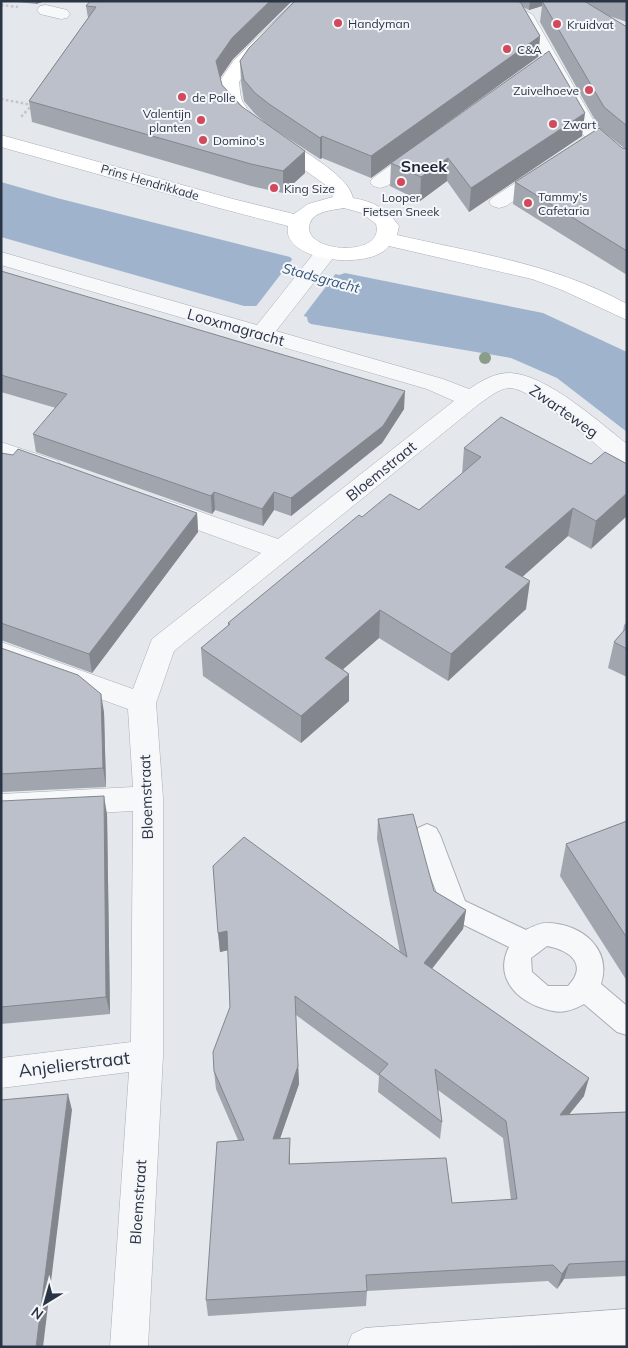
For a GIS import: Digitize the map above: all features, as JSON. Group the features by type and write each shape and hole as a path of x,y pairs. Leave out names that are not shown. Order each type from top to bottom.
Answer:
{"main road":[{"path":"305,1 240,64 229,82 234,105 250,122 334,182 342,192 344,202"},
{"name":"Prins Hendrikkade","path":"1,141 226,204 299,222"},
{"path":"344,202 364,206 380,214 388,226 385,239 375,247 361,253 322,258 303,240 298,231 299,222 305,214 316,208 344,202"},
{"path":"385,239 499,263 547,276 608,301 627,313"}],"street":[{"path":"495,1 536,16 549,60 591,133 580,149 500,202"},
{"path":"533,71 549,60"},
{"path":"380,182 436,141"},
{"path":"580,149 627,164"},
{"name":"Looxmagracht","path":"1,258 435,384 470,399"},
{"path":"262,334 322,258"},
{"name":"Zwarteweg","path":"470,399 494,383 512,380 529,386 577,418 627,457"},
{"name":"Bloemstraat","path":"129,1347 147,1055 148,798 142,703 162,646 470,399"},
{"path":"1,450 67,473"},
{"path":"141,500 281,550"},
{"path":"1,652 142,703"},
{"path":"1,806 148,798"},
{"name":"Anjelierstraat","path":"1,1072 147,1055"},
{"path":"366,1347 627,1327"}],"lane":[{"path":"427,835 455,908 526,943"},
{"path":"547,934 560,935 582,947 589,957 592,968 590,979 585,988 576,995 553,999 531,990 523,982 518,972 517,961 519,952 526,943 535,937 547,934"},
{"path":"585,988 627,1023"}],"path":[{"path":"1,99 32,105 20,119"}],"water":[{"name":"Stadsgracht","path":"1,182 290,257 295,262 339,275 345,273 543,313 627,352 627,432 557,378 511,358 311,324 308,322 307,317 259,303 257,306 244,306 1,237"}],"pier":[{"path":"294,257 297,260 337,272 302,318 260,306 254,309"}],"building":[{"path":"90,1 270,1 232,38 216,61 222,85 241,106 305,151 283,171 251,164 29,101 96,7 86,6"},
{"path":"295,1 518,1 540,36 371,156 322,136 320,138 269,104 255,93 244,80 240,61 249,48"},
{"path":"542,1 584,1 627,27 627,126 604,107"},
{"path":"549,51 585,113 471,188 448,158 421,177 391,163"},
{"path":"599,128 622,148 627,149 627,251 515,182"},
{"path":"1,271 405,391 383,426 291,498 274,492 262,509 214,492 211,496 33,434 67,394 1,375"},
{"path":"501,417 591,464 605,452 627,464 627,493 596,521 573,508 505,567 530,581 451,654 380,610 325,658 349,674 301,716 201,648 230,624 228,623 359,515 362,517 390,494 419,510 481,457 464,448"},
{"path":"18,449 197,513 89,654 1,623 1,453 13,455"},
{"path":"627,627 627,649 614,642"},
{"path":"1,648 78,675 101,694 103,768 1,774"},
{"path":"104,796 106,997 1,1007 1,801"},
{"path":"413,814 434,891 466,910 424,963 589,1078 560,1115 627,1112 627,1261 569,1264 562,1274 553,1265 366,1275 367,1291 206,1300 217,1142 244,1140 214,1071 213,1052 230,1007 227,931 218,933 213,866 244,837 407,957 378,819","holes":["295,996 388,1064 379,1074 442,1122 435,1069 506,1121 517,1199 452,1203 446,1158 289,1164 290,1138 273,1139 298,1066"]},
{"path":"627,821 627,938 566,844"},
{"path":"68,1094 36,1347 1,1347 1,1100"}],"place":[{"name":"Handyman","path":"338,23"},
{"name":"Kruidvat","path":"557,24"},
{"name":"C&A","path":"507,49"},
{"name":"Zuivelhoeve","path":"589,90"},
{"name":"de Polle","path":"182,97"},
{"name":"Valentijn planten","path":"201,120"},
{"name":"Zwart","path":"553,124"},
{"name":"Domino's","path":"203,140"},
{"name":"Looper Fietsen Sneek","path":"401,182"},
{"name":"King Size","path":"274,188"},
{"name":"Tammy's Cafetaria","path":"528,203"}],"district":[{"name":"Sneek","path":"424,166"}]}
